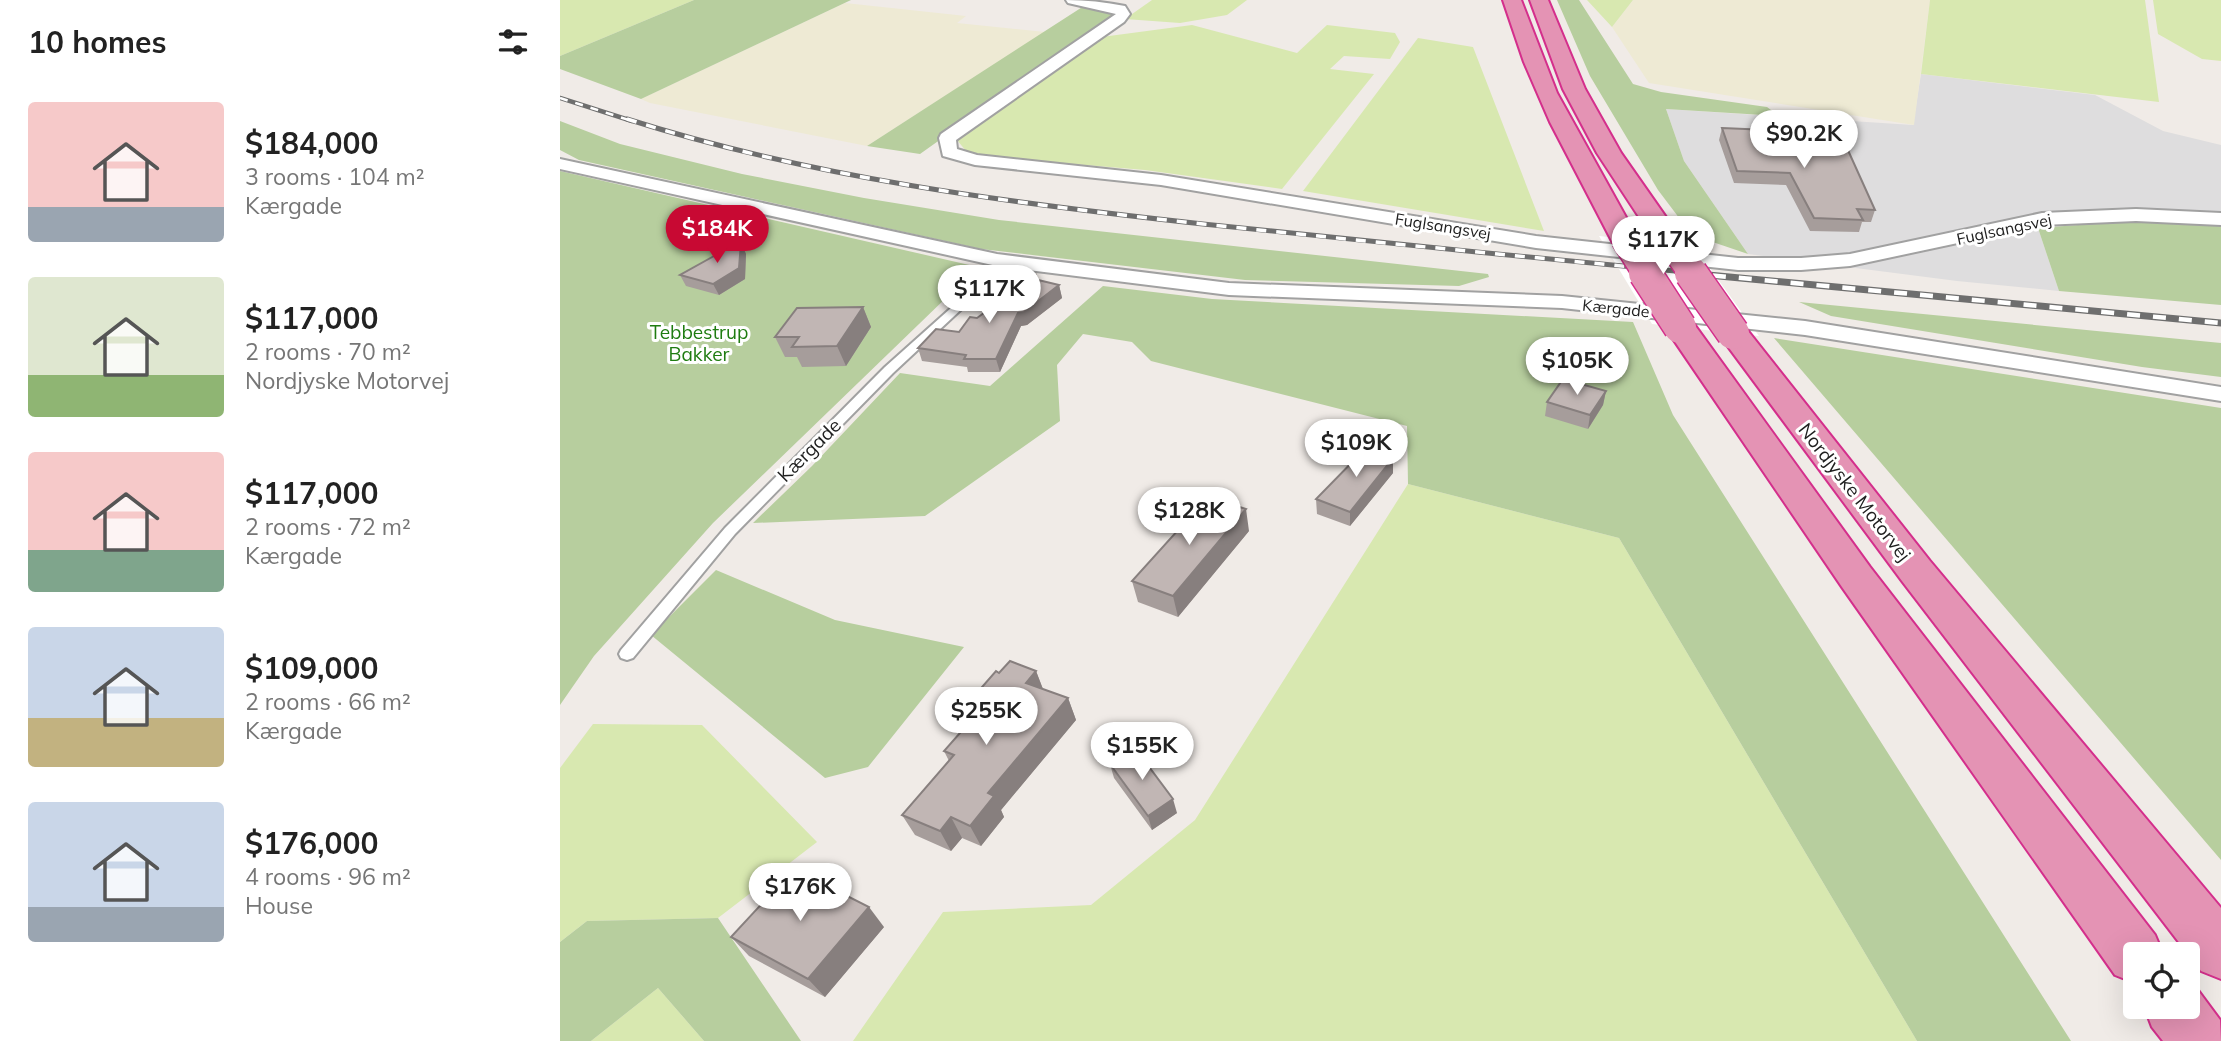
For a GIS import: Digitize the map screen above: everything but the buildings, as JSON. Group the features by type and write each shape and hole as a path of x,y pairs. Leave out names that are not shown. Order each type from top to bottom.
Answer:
{"highway":[{"path":"1512,0 1529,53 1550,104 1624,239 1680,327 1848,566 2125,942"},
{"name":"Nordjyske Motorvej","path":"1539,0 1574,89 1609,153 1733,333 1916,571 2221,951"},
{"path":"2183,1019 2199,1041"}],"street":[{"name":"Fuglsangsvej","path":"1072,0 1120,9 1123,14 947,138 948,152 975,160 1161,180 1536,242 1738,264 1801,264 1850,260 2042,219 2136,215 2221,219"},
{"name":"Kærgade","path":"560,164 1007,261 1229,289 1562,302 1778,325 2221,394"}],"lane":[{"name":"Kærgade","path":"627,654 730,531 889,370 1007,261"}],"shaded area":[{"path":"1633,0 1930,0 1914,125 1649,83 1612,27"},
{"path":"845,3 966,16 957,23 1045,32 867,146 641,99"},
{"path":"1921,74 2095,95 2163,131 2221,145 2221,213 2171,210 2036,212 2038,228 2059,291 1957,281 1748,254 1684,161 1666,109 1913,125"}],"green space":[{"path":"560,0 694,0 560,56"},
{"path":"694,0 851,0 641,99 560,69 560,56"},
{"path":"1152,0 1247,0 1227,15 1180,23 1125,19"},
{"path":"1557,0 1579,0 1633,84 1661,92 1767,107 1779,116 1666,109 1684,161 1748,254 1692,235 1658,190 1590,76"},
{"path":"1587,0 1633,0 1612,27"},
{"path":"1930,0 2145,0 2159,102 1921,74"},
{"path":"2153,0 2221,0 2221,61 2202,59 2158,34"},
{"path":"1087,4 1114,10 1114,16 920,154 867,146"},
{"path":"1192,25 1297,53 1327,25 1395,33 1400,42 1390,59 1344,56 1330,69 1374,74 1282,189 1145,170 989,157 966,151 957,140 971,125 1094,38"},
{"path":"1418,38 1473,47 1544,231 1303,191"},
{"path":"560,121 620,144 742,174 864,198 999,220 1488,274 1489,277 1459,286 1245,280 981,249 579,160 560,150"},
{"name":"Tebbestrup Bakker","path":"560,171 978,267 713,523 594,656 560,705"},
{"path":"2131,221 2221,224 2221,305 2059,291 2038,228"},
{"path":"1103,286 1212,299 1633,322 1673,415 2071,1041 1917,1041 1619,538 1408,484 1407,426 1151,361 1132,342 1083,334 1057,365 1060,421 925,516 753,523 812,466 900,373 990,386"},
{"path":"1799,302 2221,343 2221,377 2142,367 1831,316"},
{"path":"1774,338 2221,408 2221,860"},
{"path":"1408,484 1619,538 1917,1041 853,1041 943,912 1091,905 1195,820"},
{"path":"716,570 835,620 964,647 868,767 825,778 651,635"},
{"path":"593,724 702,725 817,842 718,918 587,921 560,942 560,768"},
{"path":"718,918 801,1041 704,1041 658,988 591,1041 560,1041 560,942 587,921"},
{"path":"658,988 704,1041 591,1041"}],"pier":[{"path":"1599,236 1693,245 1759,336 1652,324"}],"railway":[{"path":"560,98 632,121"},
{"path":"627,119 697,140 840,173 985,197 1203,224 1706,274"},
{"path":"1687,273 2221,323"}]}
